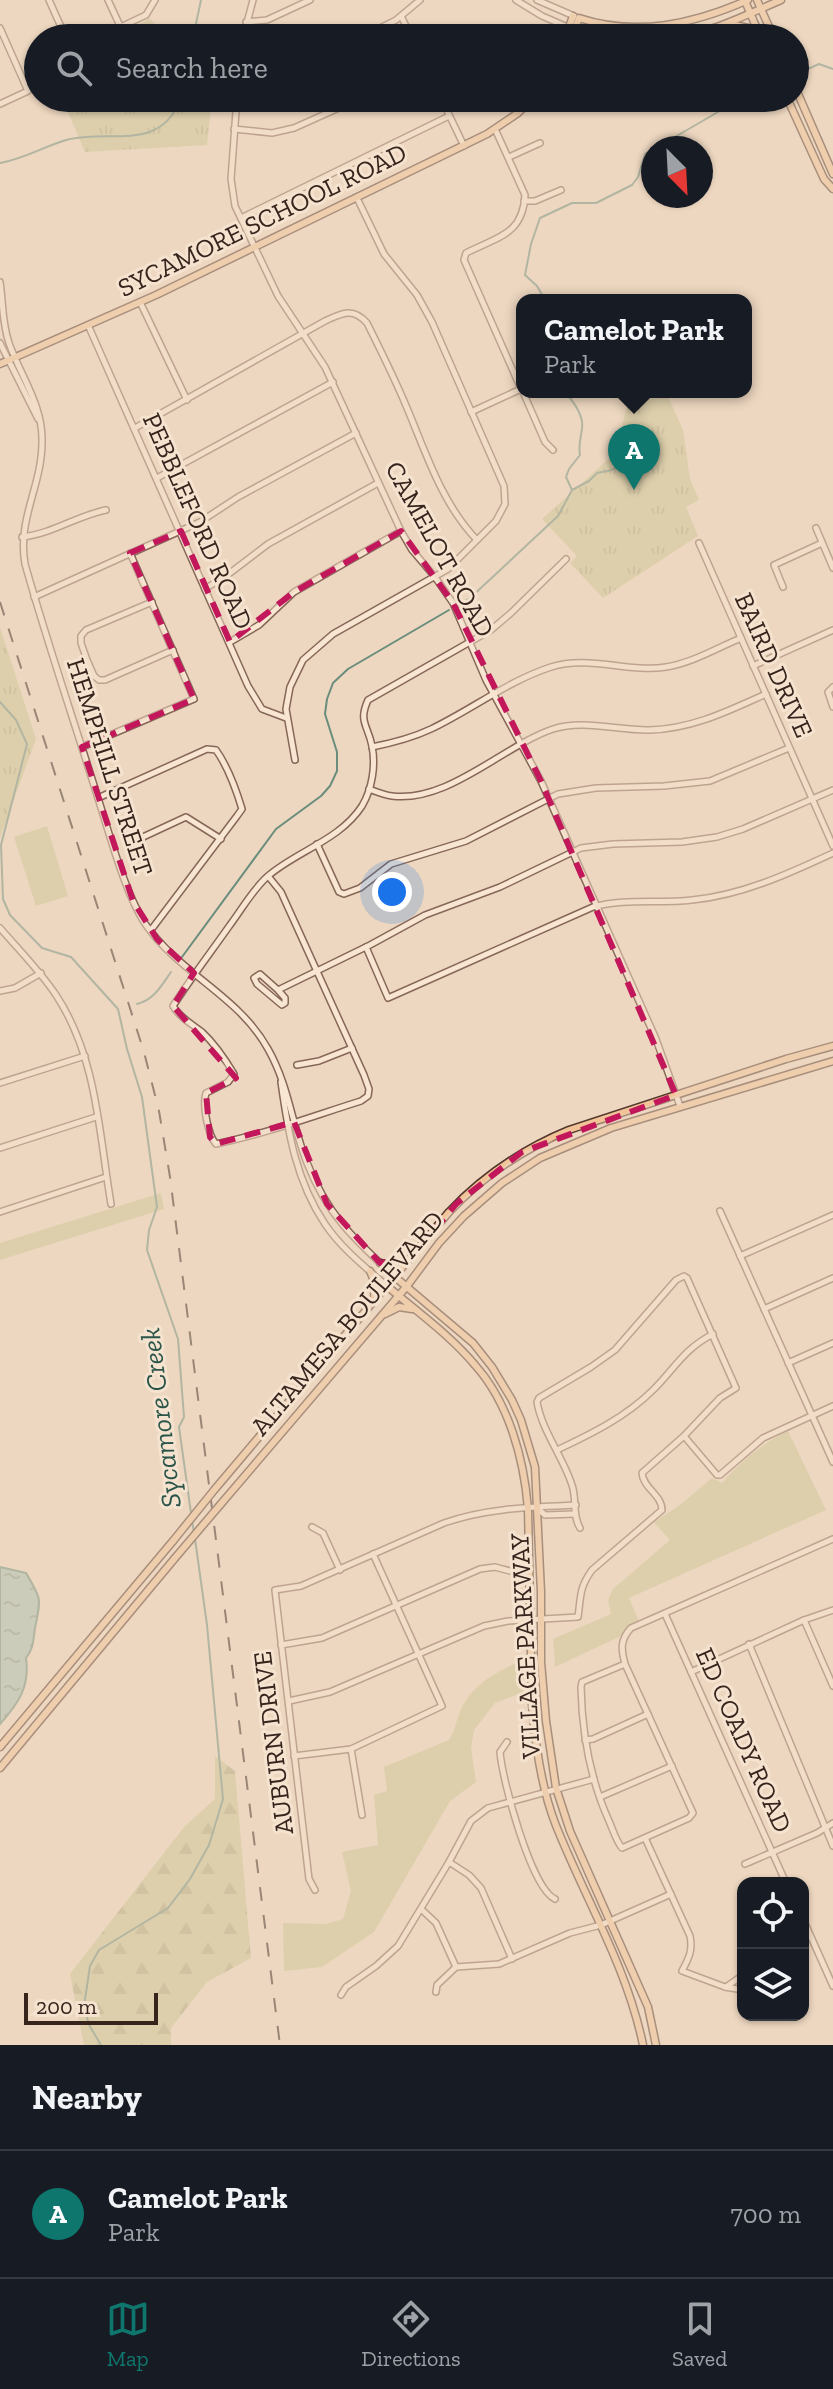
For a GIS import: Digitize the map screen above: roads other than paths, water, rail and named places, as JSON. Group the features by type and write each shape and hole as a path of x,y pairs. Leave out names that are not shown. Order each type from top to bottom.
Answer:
{"main road":[{"path":"723,11 732,0"},
{"path":"680,24 723,11 746,0 755,24"},
{"path":"757,0 768,24"},
{"path":"723,24 779,1"},
{"path":"769,24 771,11 779,1"},
{"path":"573,24 576,17 606,24"},
{"path":"726,23 730,24"},
{"name":"SYCAMORE SCHOOL ROAD","path":"4,362 140,302 464,146 495,129 516,112"},
{"path":"793,112 824,179 832,187"},
{"path":"806,112 833,175 832,187"},
{"name":"ALTAMESA BOULEVARD","path":"0,1747 456,1204 483,1180 522,1152 569,1130 833,1046"},
{"name":"ALTAMESA BOULEVARD","path":"0,1768 407,1286 439,1243 502,1183 532,1163 581,1139 833,1061"},
{"path":"380,1263 395,1264 410,1259"},
{"path":"370,1271 375,1283 373,1303"},
{"name":"VILLAGE PARKWAY","path":"395,1277 473,1343 512,1400 528,1442 535,1467 541,1662 556,1788 570,1831 648,2007 656,2044"},
{"name":"VILLAGE PARKWAY","path":"387,1286 463,1352 498,1400 516,1443 528,1509 533,1727 546,1791 555,1823 632,2004 643,2045"},
{"path":"382,1315 399,1307 415,1310"},
{"path":"323,1362 334,1370"},
{"path":"487,1382 497,1375"}],"street":[{"path":"49,0 60,24"},
{"path":"108,0 119,24"},
{"path":"129,24 146,15 155,0"},
{"path":"253,0 246,22 267,20 310,0"},
{"path":"386,24 420,0"},
{"path":"516,0 562,24"},
{"path":"537,0 576,17"},
{"path":"401,16 405,24"},
{"path":"0,28 3,43 24,83"},
{"path":"0,104 24,93"},
{"name":"CAMELOT ROAD","path":"236,112 231,179 233,199 241,218 278,296 333,382 401,531 453,603 597,906 656,1039 680,1106"},
{"path":"234,129 272,133 294,128 330,112"},
{"path":"447,112 464,146"},
{"path":"241,218 449,116"},
{"path":"495,129 525,195 524,201 519,222 509,232 466,253 464,260 516,377"},
{"path":"509,157 540,143"},
{"path":"524,201 535,201 561,190"},
{"path":"295,760 286,718 290,687 308,654 333,634 435,577 454,563 496,521 504,509 506,498 504,486 432,322 417,295 384,254 357,198"},
{"name":"HEMPHILL STREET","path":"0,282 4,323 41,423 40,467 22,537 25,564 133,901 151,930 175,959 229,1001 254,1026 280,1073 307,1162 327,1204 347,1232 395,1277"},
{"path":"140,302 187,400"},
{"path":"135,428 348,311 361,316 367,323 394,376 443,490 462,523 477,540"},
{"name":"PEBBLEFORD ROAD","path":"88,325 260,707 286,718"},
{"name":"HEMPHILL STREET","path":"0,343 4,362 41,423"},
{"path":"157,478 333,382"},
{"path":"471,412 516,393"},
{"path":"525,398 545,442 553,450"},
{"path":"34,597 200,522 238,497 356,433"},
{"path":"205,589 268,544 378,483"},
{"path":"22,537 40,535 106,510"},
{"path":"816,528 833,568"},
{"path":"230,642 259,625 294,592 401,531"},
{"name":"BAIRD DRIVE","path":"699,543 833,846"},
{"path":"783,587 774,565 822,543"},
{"path":"82,747 194,699 130,553"},
{"path":"268,876 281,892 352,1048 369,1089 368,1096 287,1125 216,1144 210,1137 203,1101 206,1093 228,1082 234,1074 204,1034 173,1006 268,876 354,816 363,804 374,770 372,747 362,720 372,697 491,630 566,559"},
{"path":"152,602 86,630 81,636 81,643 87,660 94,676 105,680 173,650"},
{"path":"753,666 833,630"},
{"path":"372,747 429,730 494,694 552,667 592,663 666,667 741,638"},
{"path":"833,687 828,692 833,707"},
{"path":"369,789 393,796 417,795 453,782 554,729 571,726 650,730 687,726 766,694"},
{"path":"317,844 339,892 344,894 360,888 391,864 466,841 569,791 710,781 789,748"},
{"path":"98,798 207,749 216,750 233,784 242,809 151,930"},
{"path":"278,990 425,915 500,887 572,852 590,846 717,837 833,790"},
{"path":"135,853 143,837 186,817 221,839"},
{"path":"366,947 388,998 597,906 620,901 690,901 736,893 833,853"},
{"path":"0,928 41,973 58,998 85,1056 92,1079 111,1204"},
{"path":"0,991 15,988 41,973"},
{"path":"260,974 278,990 285,998 282,1005 254,978 260,974"},
{"path":"297,1065 319,1061 352,1048"},
{"path":"0,1083 85,1056"},
{"name":"HEMPHILL STREET","path":"280,1073 287,1125 301,1180 325,1225 352,1255 387,1286"},
{"path":"0,1148 96,1117"},
{"path":"0,1212 106,1177"},
{"path":"317,1210 327,1204"},
{"path":"720,1211 833,1462"},
{"path":"740,1256 833,1215"},
{"path":"289,1701 330,1692 484,1626 531,1619 577,1618 583,1582 592,1570 662,1510 662,1502 642,1480 642,1473 684,1436 720,1398 736,1388 684,1276 615,1350 539,1398 538,1408 572,1482 575,1520 580,1528"},
{"path":"764,1309 833,1278"},
{"path":"557,1450 612,1422 652,1391 696,1343 713,1334"},
{"path":"788,1363 833,1343"},
{"path":"684,1436 720,1475 763,1438 833,1406"},
{"path":"312,1527 323,1533 340,1570 465,1516 576,1505"},
{"path":"538,1509 545,1515 575,1514"},
{"path":"625,1664 582,1682 581,1697 585,1740 594,1779 622,1848 689,1818 693,1813 625,1664 621,1651 625,1634 631,1628 833,1539"},
{"path":"294,1756 351,1749 442,1706 373,1554"},
{"path":"281,1645 322,1638 480,1569 495,1567 510,1571"},
{"name":"AUBURN DRIVE","path":"315,1890 309,1879 275,1590 301,1586 340,1570"},
{"path":"691,1672 749,1644 833,1610"},
{"name":"ED COADY ROAD","path":"665,1614 783,1877"},
{"path":"804,1620 833,1686"},
{"path":"749,1644 833,1846"},
{"path":"585,1740 648,1714"},
{"path":"507,1742 500,1752 510,1801 524,1845 545,1892 555,1899"},
{"path":"351,1749 362,1815"},
{"path":"600,1797 672,1766"},
{"path":"341,1995 346,1987 398,1946 475,1816 510,1801 594,1779"},
{"path":"745,1864 833,1823"},
{"path":"645,1838 690,1936 690,1955 682,1971 737,1989"},
{"path":"449,1862 469,1875 481,1888 512,1959"},
{"path":"436,1992 437,1985 456,1967 496,1964 512,1959 671,1894"},
{"path":"421,1909 436,1923 456,1967"},
{"path":"809,1932 833,1986"},
{"path":"725,1987 737,1979"}],"water":[{"path":"0,1567 26,1573 39,1605 33,1644 26,1658 25,1686 13,1709 0,1724"}],"waterway":[{"path":"196,24 201,0"},
{"path":"809,68 819,64 833,69"},
{"path":"0,163 66,140 147,133 160,126 174,112"},
{"path":"677,136 718,112"},
{"path":"542,294 525,275 540,218 572,203 596,203 632,185 641,167"},
{"path":"459,604 469,599 558,516 572,490 566,477 580,455 582,423 570,398"},
{"path":"572,490 597,473 652,455"},
{"path":"182,957 276,829 330,786 337,771 337,752 325,714 333,683 348,669 449,610"},
{"name":"Sycamore Creek","path":"0,702 16,720 27,744 1,845 3,899 10,915 42,948 71,957 118,1009 142,1097 157,1207 149,1230 147,1250 178,1339 184,1417 179,1427 191,1513"},
{"path":"137,1004 153,996 171,972"},
{"name":"Sycamore Creek","path":"192,1520 194,1533"},
{"name":"Sycamore Creek","path":"101,2045 89,2025 84,2006 90,1966 99,1950 168,1908 190,1879 209,1845 223,1799 207,1625 195,1539"}],"railway":[{"path":"0,602 144,1052 159,1111 170,1177 280,2045"}],"place":[{"name":"Camelot Park","path":"634,490"}]}
